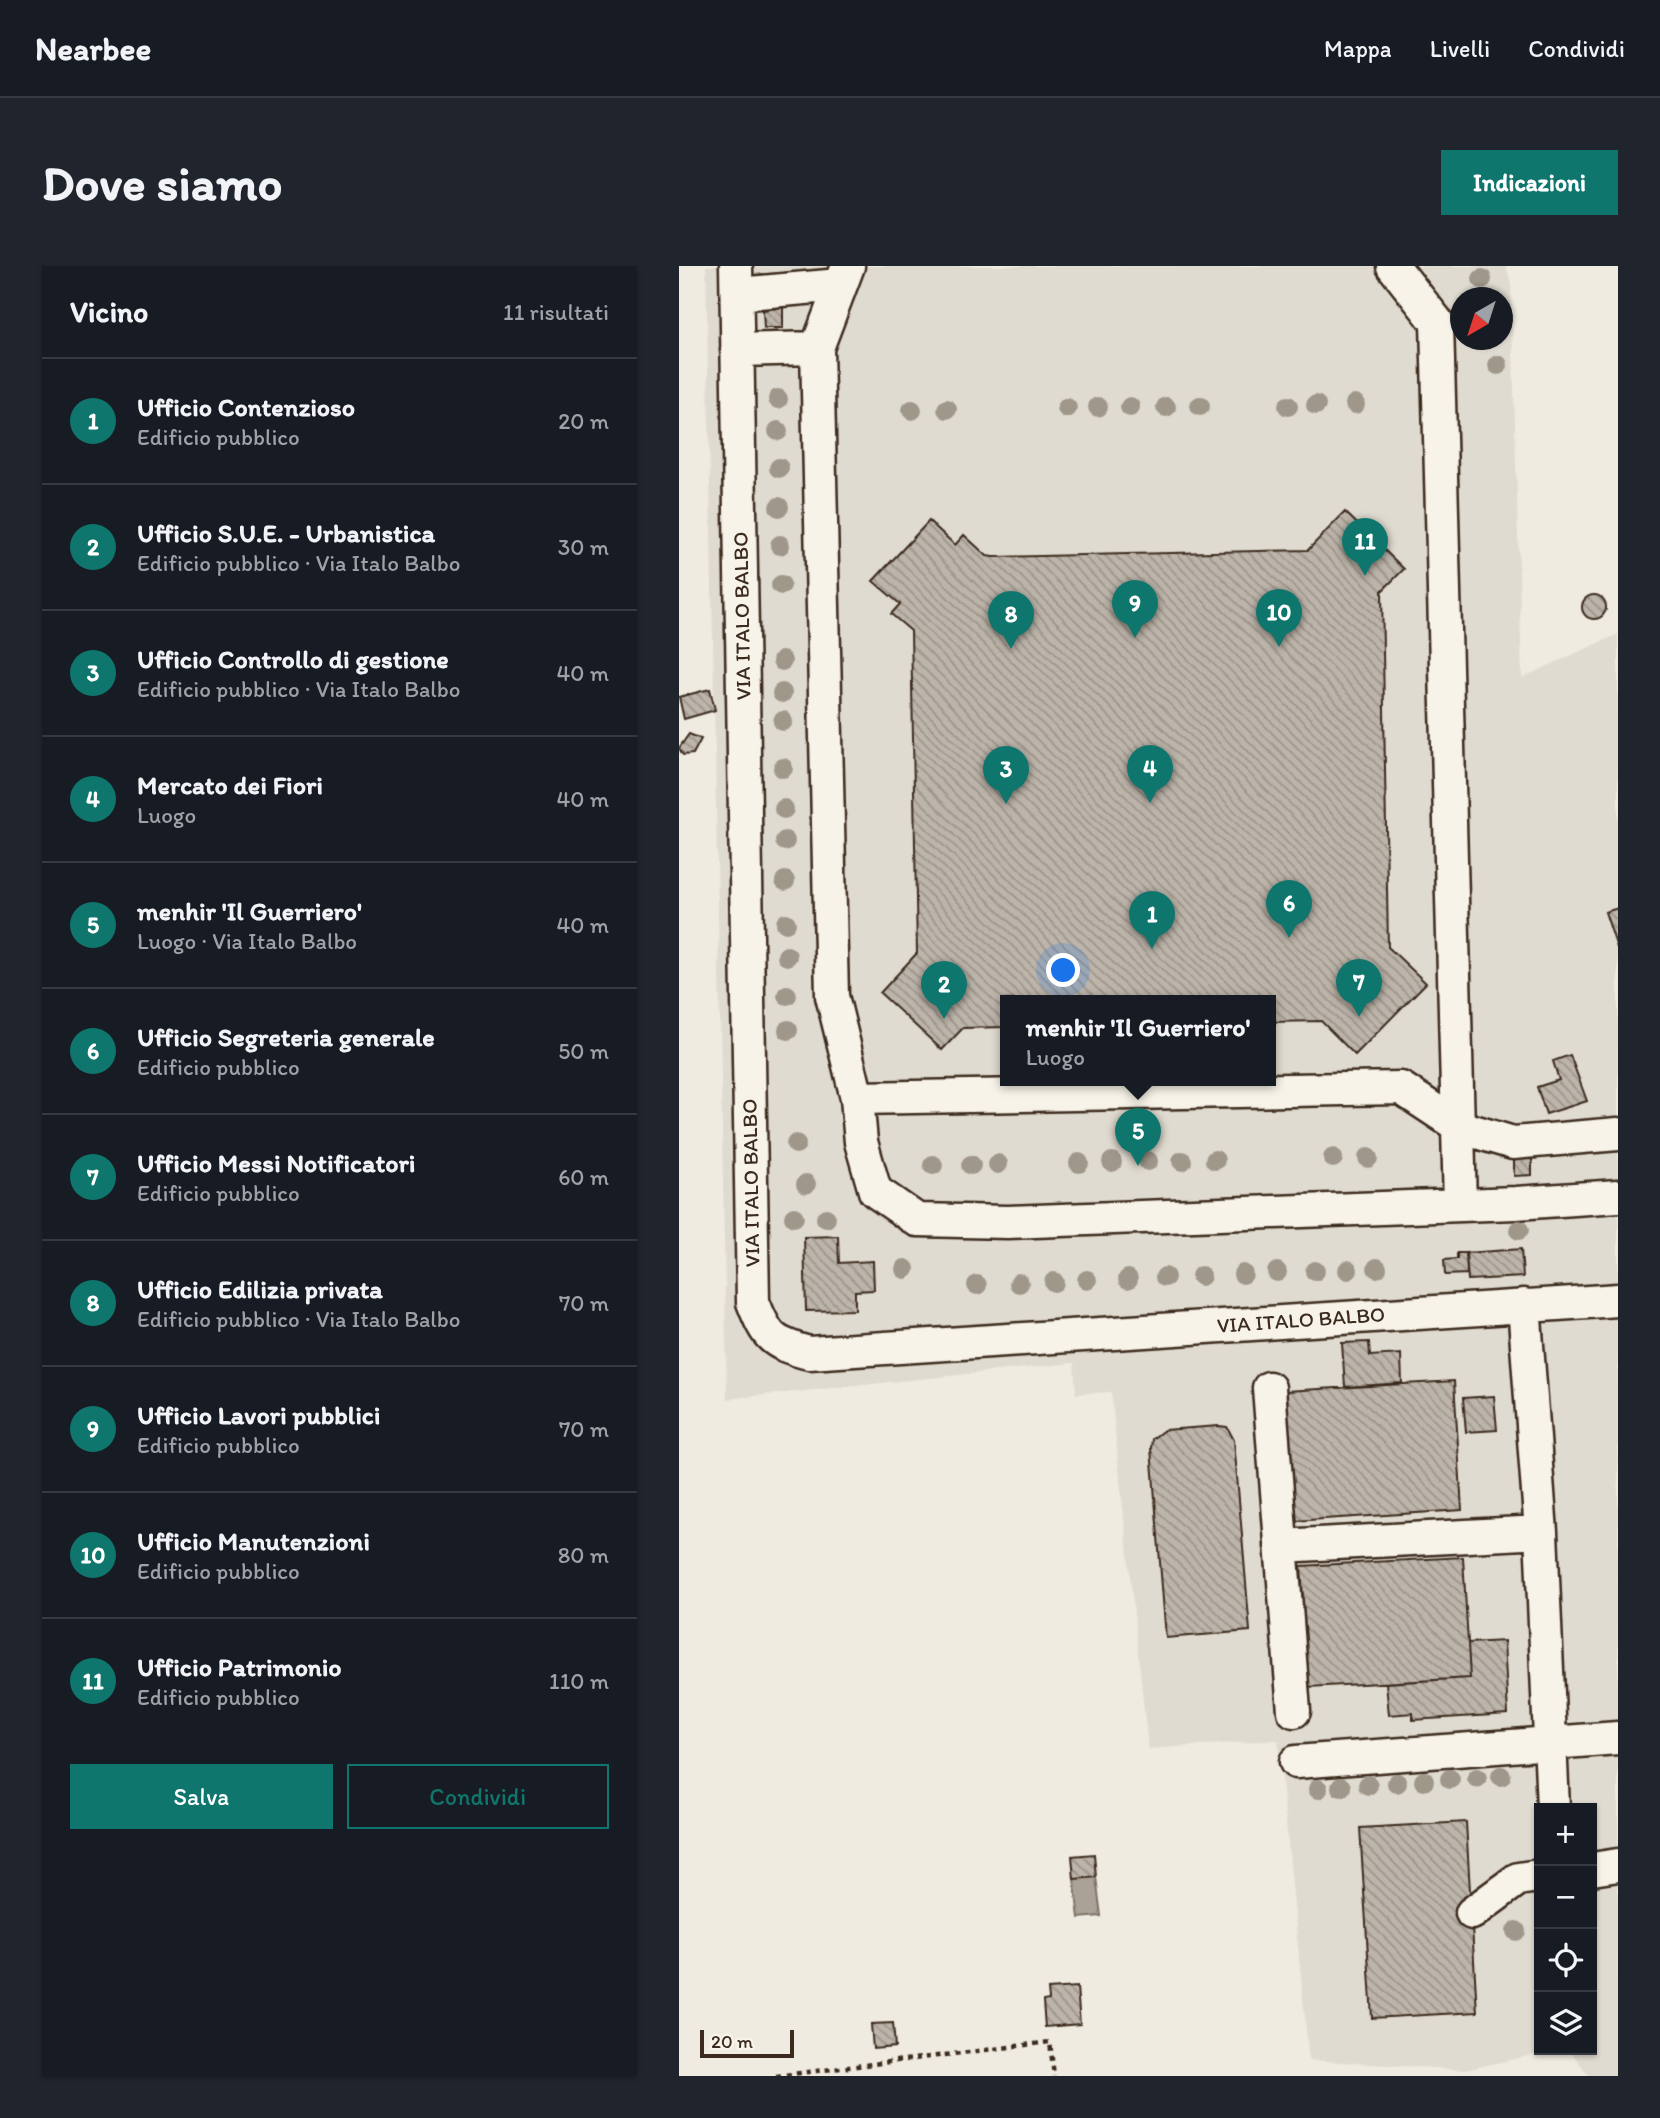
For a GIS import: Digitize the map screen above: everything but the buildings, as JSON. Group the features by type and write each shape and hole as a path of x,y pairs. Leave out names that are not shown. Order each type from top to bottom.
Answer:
{"street":[{"path":"1393,266 1437,322 1461,1205"},
{"path":"736,280 844,276 817,348 832,996 857,1098 861,1142 875,1191 917,1220 1008,1222 1461,1205 1618,1195"},
{"name":"VIA ITALO BALBO","path":"736,280 753,1302 763,1327 779,1345 809,1353 1618,1300"},
{"path":"737,350 817,348"},
{"path":"857,1098 1401,1088 1460,1127 1513,1143 1618,1140"},
{"path":"1524,1305 1541,1532 1553,1803"},
{"path":"1269,1388 1294,1711"},
{"path":"1281,1546 1541,1532"},
{"path":"1296,1762 1618,1738"},
{"path":"1597,1868 1618,1865"},
{"path":"1472,1913 1518,1879 1534,1877"}],"path":[{"path":"776,2076 1050,2042 1054,2076"}],"shaded area":[{"path":"706,266 1506,266 1511,287 1450,287 1450,350 1513,350 1522,678 1618,634 1618,2076 1589,2076 1574,2055 1597,2055 1597,1803 1534,1803 1534,2055 1465,2070 1309,2060 1278,1740 1148,1749 1111,1392 1076,1394 1074,1363 727,1399"},
{"path":"1096,1877 1101,1916 1079,1918 1074,1879"}],"place":[{"name":"Ufficio Patrimonio","path":"1365,576"},
{"name":"Ufficio Lavori pubblici","path":"1135,638"},
{"name":"Ufficio Manutenzioni","path":"1279,647"},
{"name":"Ufficio Edilizia privata","path":"1011,649"},
{"name":"Mercato dei Fiori","path":"1150,803"},
{"name":"Ufficio Controllo di gestione","path":"1006,804"},
{"name":"Ufficio Segreteria generale","path":"1289,938"},
{"name":"Ufficio Contenzioso","path":"1152,949"},
{"name":"Ufficio Messi Notificatori","path":"1359,1017"},
{"name":"Ufficio S.U.E. - Urbanistica","path":"944,1019"},
{"name":"menhir 'Il Guerriero'","path":"1138,1166"}]}
